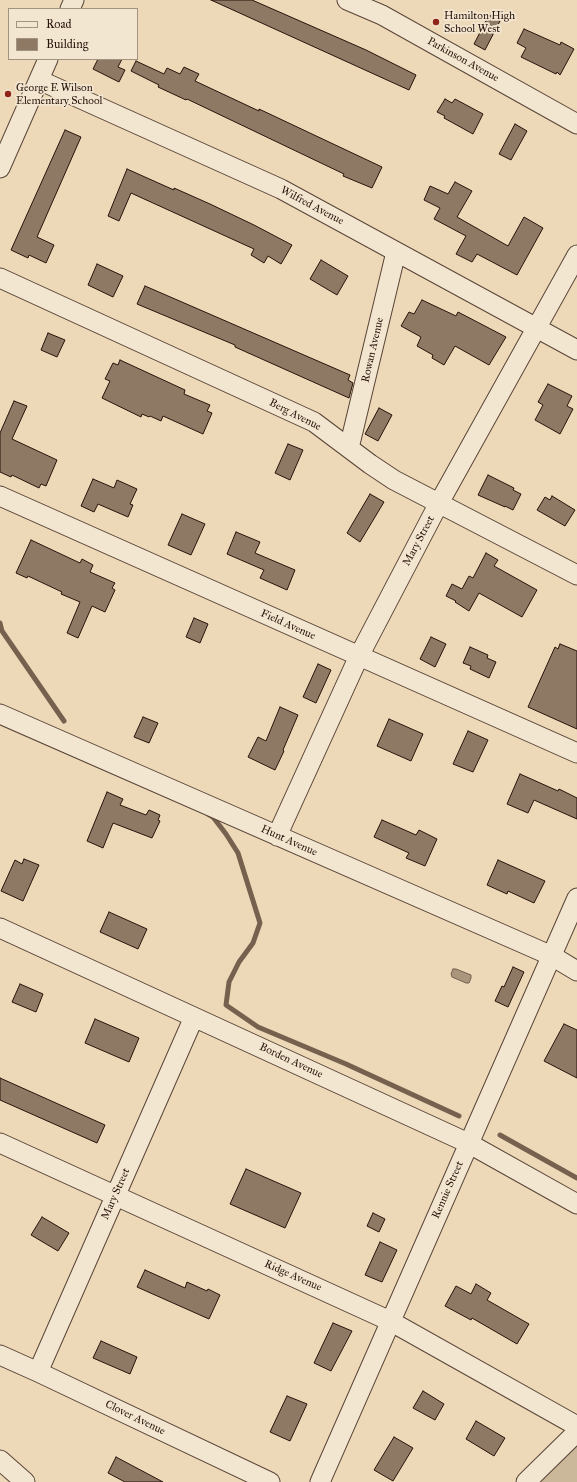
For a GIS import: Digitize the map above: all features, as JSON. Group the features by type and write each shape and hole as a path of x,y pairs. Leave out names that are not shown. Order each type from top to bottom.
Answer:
{"street":[{"name":"Parkinson Avenue","path":"347,0 382,15 577,124"},
{"path":"0,168 48,60"},
{"name":"Wilfred Avenue","path":"39,80 281,189 577,350"},
{"name":"Rowan Avenue","path":"349,448 396,252"},
{"name":"Mary Street","path":"277,836 359,656 439,503 577,255"},
{"name":"Berg Avenue","path":"0,278 314,422 394,480 577,575"},
{"name":"Field Avenue","path":"0,496 577,753"},
{"name":"Hunt Avenue","path":"0,714 552,956 577,971"},
{"name":"Rennie Street","path":"320,1482 577,898"},
{"name":"Borden Avenue","path":"0,928 468,1143 577,1204"},
{"name":"Mary Street","path":"38,1372 194,1017"},
{"name":"Ridge Avenue","path":"0,1143 390,1321 577,1426"},
{"name":"Clover Avenue","path":"0,1355 270,1482"},
{"path":"526,1482 577,1432"},
{"path":"0,1460 24,1482"}],"shaded area":[{"path":"453,969 471,975 469,983 452,977 451,974"},
{"path":"577,1436 577,1482 529,1482"}],"building":[{"path":"211,0 252,0 366,50 416,75 409,90"},
{"path":"489,15 500,21 485,50 474,44"},
{"path":"524,29 560,45 561,42 574,49 560,75 557,72 556,74 521,57 526,48 517,43"},
{"path":"98,60 122,60 118,67 125,70 119,82 93,69"},
{"path":"136,61 164,74 167,68 180,74 184,67 199,74 195,81 259,111 259,109 382,167 372,188 343,176 344,174 187,99 186,100 158,87 159,85 131,71"},
{"path":"445,99 452,103 455,99 483,114 473,134 444,118 445,116 437,112"},
{"path":"515,124 527,131 511,160 499,154"},
{"path":"65,130 81,137 37,237 54,245 46,263 29,255 28,258 11,250"},
{"path":"127,169 210,204 292,245 281,264 268,256 264,263 251,255 254,249 131,193 119,221 108,216"},
{"path":"455,182 472,191 457,217 508,246 524,217 543,228 517,275 477,254 472,262 456,254 466,236 434,219 440,208 424,200 430,186 448,194"},
{"path":"321,260 348,276 337,295 310,279"},
{"path":"97,264 123,276 113,297 88,285"},
{"path":"145,286 350,375 348,380 353,383 349,398 235,347 235,345 137,304"},
{"path":"422,300 456,316 458,312 506,337 489,365 455,346 444,365 432,358 433,355 417,346 421,337 401,326 409,312 414,314"},
{"path":"48,333 65,340 57,357 41,350"},
{"path":"120,360 185,390 184,394 210,405 207,411 212,413 203,434 163,416 161,421 142,414 141,417 102,398 110,381 105,379 113,363 118,365"},
{"path":"548,384 572,396 567,406 573,409 560,434 535,420 543,405 538,402"},
{"path":"14,401 27,406 12,439 57,460 46,486 41,484 39,488 12,475 11,477 0,472 0,433"},
{"path":"379,408 392,415 378,441 365,434"},
{"path":"288,444 303,450 290,480 275,473"},
{"path":"488,475 514,488 513,490 521,494 513,510 478,495"},
{"path":"93,479 114,488 117,480 137,489 130,504 133,505 128,517 98,504 94,512 81,506"},
{"path":"370,494 384,502 360,542 347,533"},
{"path":"552,496 575,510 565,526 537,510 545,497 550,500"},
{"path":"182,514 205,524 191,555 168,545"},
{"path":"236,532 260,542 255,553 295,570 287,590 260,578 264,570 227,554"},
{"path":"31,540 80,563 82,559 93,565 90,572 115,583 112,588 115,590 105,612 92,606 78,638 67,633 80,602 61,594 62,592 28,576 27,578 16,573"},
{"path":"486,553 498,560 494,566 537,590 522,617 479,593 469,611 455,602 456,601 446,596 452,584 462,589 469,576 473,578"},
{"path":"194,618 208,624 200,643 186,637"},
{"path":"431,637 446,644 435,667 420,659"},
{"path":"560,644 577,651 577,729 528,707 555,647 558,649"},
{"path":"470,647 488,655 487,658 496,662 489,678 470,669 471,666 463,663"},
{"path":"318,664 331,670 316,703 303,697"},
{"path":"280,707 298,715 275,770 248,757 258,737 266,741"},
{"path":"143,717 158,723 149,743 134,737"},
{"path":"389,719 423,734 411,761 377,746"},
{"path":"468,731 488,740 473,772 453,764"},
{"path":"520,774 558,791 559,789 577,798 577,819 534,800 528,813 507,804"},
{"path":"107,792 123,799 120,805 146,815 149,810 160,815 158,820 160,821 152,838 113,823 103,848 87,841"},
{"path":"382,820 416,835 419,830 437,839 425,866 406,858 409,853 374,837"},
{"path":"24,859 39,865 23,901 1,891 15,860 22,864"},
{"path":"498,860 545,881 534,903 508,891 507,894 487,885"},
{"path":"109,912 147,929 138,949 100,932"},
{"path":"513,967 524,972 508,1007 495,1001 502,986 504,987"},
{"path":"20,984 43,994 36,1012 12,1002"},
{"path":"95,1019 139,1038 129,1062 85,1043"},
{"path":"564,1024 577,1030 577,1078 544,1061"},
{"path":"0,1078 105,1125 97,1143 0,1100"},
{"path":"246,1169 301,1193 285,1228 230,1204"},
{"path":"373,1213 385,1219 379,1232 367,1226"},
{"path":"42,1217 69,1233 58,1251 31,1235"},
{"path":"380,1242 397,1250 382,1282 365,1275"},
{"path":"145,1270 185,1288 187,1282 220,1295 209,1319 137,1287"},
{"path":"476,1284 491,1293 487,1300 529,1324 517,1344 472,1318 471,1320 445,1306 456,1286 471,1294"},
{"path":"333,1323 352,1331 331,1371 314,1363"},
{"path":"101,1341 137,1357 130,1374 93,1358"},
{"path":"423,1391 444,1404 435,1420 413,1408"},
{"path":"287,1396 307,1404 290,1441 270,1432"},
{"path":"476,1421 505,1438 494,1456 466,1439"},
{"path":"394,1437 413,1448 393,1481 374,1470"},
{"path":"116,1457 163,1482 125,1482 108,1473"}],"waterway":[{"path":"0,623 2,631 64,721"},
{"path":"208,814 213,817 238,853 260,923 253,943 239,962 229,982 226,1005 258,1027 346,1064 459,1116"},
{"path":"500,1135 577,1178"}],"place":[{"name":"Hamilton High School West","path":"436,22"},
{"name":"George E Wilson Elementary School","path":"8,94"}]}
